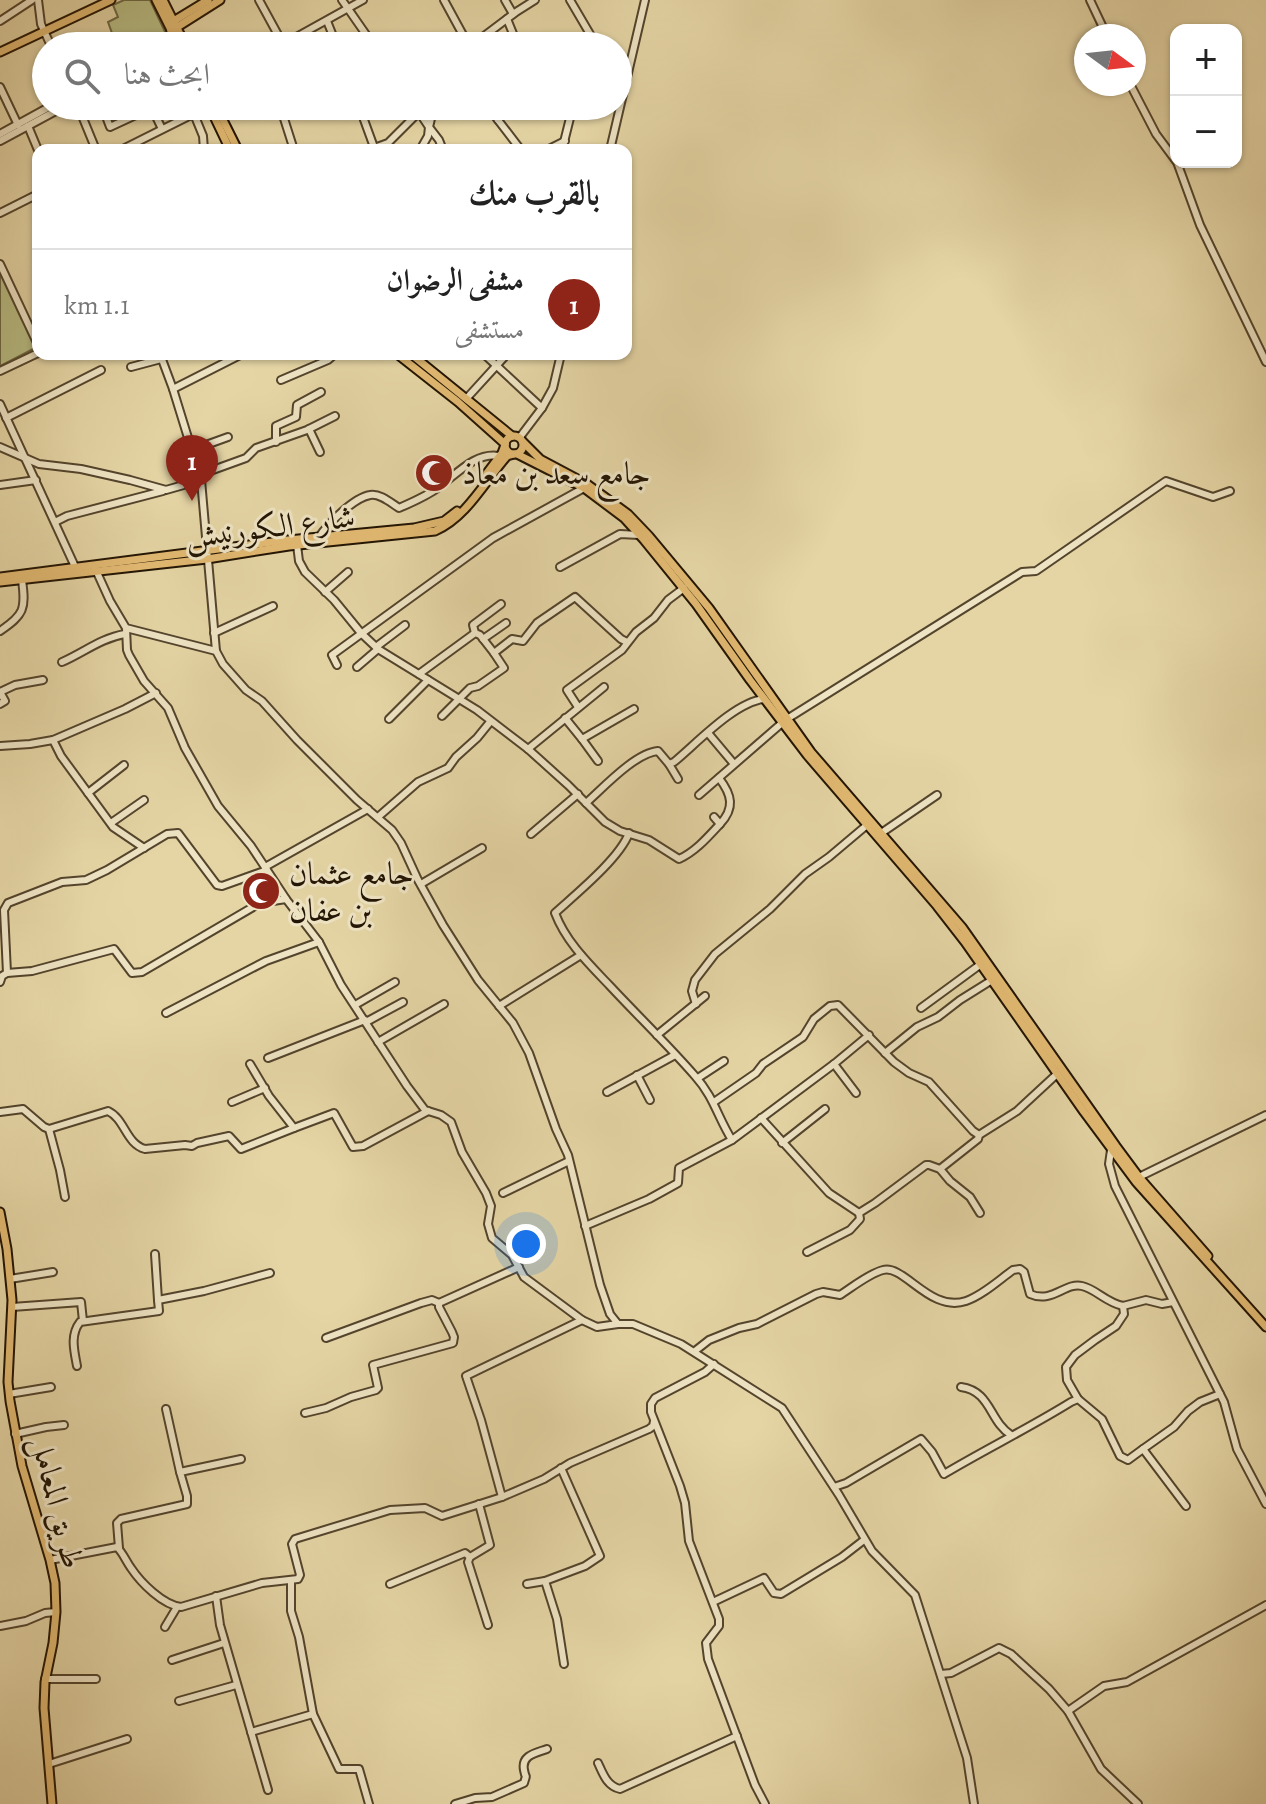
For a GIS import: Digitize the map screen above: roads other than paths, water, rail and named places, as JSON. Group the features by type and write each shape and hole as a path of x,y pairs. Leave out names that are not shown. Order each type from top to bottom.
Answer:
{"main road":[{"path":"44,32 111,0"},
{"path":"156,0 176,32"},
{"path":"163,0 176,32"},
{"path":"181,32 208,0"},
{"path":"183,32 220,0"},
{"path":"0,52 32,37"},
{"path":"216,120 227,144"},
{"path":"223,120 235,144"},
{"path":"406,360 518,438 540,459 587,484 628,514 753,678 822,775 879,834"},
{"path":"418,360 462,399 505,444 507,451 584,488 624,518 702,600 764,699 968,940 1114,1148 1266,1320"},
{"path":"505,444 507,439 518,438"},
{"path":"516,454 522,449 518,438"},
{"name":"شارع الكورنيش","path":"207,555 319,537 414,528 444,521 458,510 505,444"},
{"name":"شارع الكورنيش","path":"0,580 425,532 445,527 462,512 507,456 516,454"},
{"name":"شارع الكورنيش","path":"0,580 22,580 77,570"},
{"path":"968,940 992,980 1035,1035 1057,1074 1163,1213 1266,1327"},
{"name":"طريق المعامل","path":"0,1212 12,1307 9,1394 22,1466 55,1583 56,1612 45,1679 44,1708 52,1804"}],"street":[{"path":"0,21 35,0 44,32"},
{"path":"259,0 275,32"},
{"path":"342,0 365,32"},
{"path":"306,32 363,0"},
{"path":"444,0 462,32"},
{"path":"505,0 514,32"},
{"path":"489,32 535,0"},
{"path":"570,0 589,32"},
{"path":"632,56 645,0"},
{"path":"1090,0 1101,24"},
{"path":"327,21 331,32"},
{"path":"0,89 18,125"},
{"path":"1136,96 1170,154"},
{"path":"0,134 32,117"},
{"path":"0,141 39,120"},
{"path":"84,120 94,144"},
{"path":"107,120 110,127 124,120"},
{"path":"158,120 162,129"},
{"path":"133,144 181,120"},
{"path":"196,120 204,144"},
{"path":"284,120 292,144"},
{"path":"364,120 373,144"},
{"path":"386,144 408,120"},
{"path":"424,120 441,144"},
{"path":"423,144 431,120"},
{"path":"498,120 516,144"},
{"path":"564,144 570,120"},
{"path":"611,144 617,120"},
{"path":"28,126 36,144"},
{"path":"559,144 565,141"},
{"path":"1178,168 1200,225 1266,362"},
{"path":"0,213 32,197"},
{"path":"0,264 32,332"},
{"path":"0,371 32,356"},
{"path":"131,367 149,360"},
{"path":"162,360 200,477 216,651 246,690 262,701 297,740 392,830 443,925 478,980 513,1023 529,1053 569,1161 605,1301 618,1324"},
{"path":"173,389 230,360"},
{"path":"281,380 328,360"},
{"path":"490,360 542,408"},
{"path":"462,399 502,360"},
{"path":"518,438 542,408 553,388 560,360"},
{"path":"6,418 101,370"},
{"path":"276,442 276,426 296,417 297,405 321,392"},
{"path":"0,404 77,570"},
{"path":"55,522 67,516 166,490 246,458 256,448 335,416"},
{"path":"309,429 320,452"},
{"path":"192,450 228,437"},
{"path":"0,447 39,464 81,469 166,490"},
{"path":"319,537 347,507 370,495 382,497 399,508 437,489 469,463 492,455 499,456"},
{"path":"0,485 36,480"},
{"path":"699,795 784,721 1022,572 1036,571 1166,481 1213,497 1230,491"},
{"path":"337,665 332,655 493,538 584,488"},
{"path":"560,567 620,534 644,537"},
{"path":"297,545 299,561 305,572 377,648 477,710 528,749 605,822 620,831 649,840 679,859 687,855 730,811 726,788 719,778"},
{"path":"95,568 125,631 127,650 135,668 168,708 185,748 218,806 251,846 319,942 341,985 407,1086 428,1111 451,1122 462,1152 491,1206 488,1224 492,1238 512,1255 524,1277 582,1320 597,1327 633,1324 650,1329 695,1351 782,1408 834,1487 864,1540 915,1595 967,1758 974,1804"},
{"path":"325,592 348,572"},
{"path":"0,631 22,612 25,598 22,580"},
{"path":"578,707 567,690 616,655 668,600 684,588"},
{"path":"523,641 537,623 575,597 627,642"},
{"path":"475,633 473,625 501,604"},
{"path":"214,633 273,606"},
{"path":"483,639 506,623"},
{"path":"357,667 405,625"},
{"path":"62,662 125,631 216,651"},
{"path":"442,716 470,688 504,668 480,635 475,633"},
{"path":"419,674 475,633"},
{"path":"494,653 512,639 523,641 530,649"},
{"path":"0,704 5,701 0,692 15,685 43,680"},
{"path":"389,719 428,680"},
{"path":"528,749 604,687"},
{"path":"0,746 53,740 156,693"},
{"path":"669,764 733,712 764,699"},
{"path":"582,739 634,709"},
{"path":"565,718 598,761"},
{"path":"378,817 418,782 448,768 490,722"},
{"path":"708,733 734,764"},
{"path":"53,740 61,756 113,827 144,848"},
{"path":"586,803 628,767 653,751 658,751 678,779"},
{"path":"88,793 124,765"},
{"path":"531,834 578,794"},
{"path":"879,834 937,795"},
{"path":"111,823 144,800"},
{"path":"7,973 4,910 8,903 62,882 86,880 167,834 178,833 217,885 222,886 266,869 368,809"},
{"path":"714,817 720,824"},
{"path":"696,1004 692,991 695,980 715,954 770,909 805,874 867,825"},
{"path":"629,833 610,861 555,913 561,928 581,955 698,1078 714,1102 732,1140"},
{"path":"421,884 482,848"},
{"path":"0,982 7,973 32,971 114,949 132,973 142,972 260,903 286,899"},
{"path":"166,1013 266,961 319,942"},
{"path":"499,1006 581,955"},
{"path":"921,1008 981,964"},
{"path":"885,1053 917,1027 938,1017 992,980"},
{"path":"355,1005 395,982"},
{"path":"657,1035 705,996"},
{"path":"268,1058 366,1021 403,1002"},
{"path":"378,1042 444,1004"},
{"path":"714,1102 803,1037 814,1019 833,1005 838,1005 903,1069 929,1082 979,1135"},
{"path":"585,1226 678,1183 679,1168 732,1140 869,1035"},
{"path":"607,1092 675,1055"},
{"path":"698,1078 724,1061"},
{"path":"250,1064 294,1128"},
{"path":"834,1064 856,1093"},
{"path":"940,1169 979,1135 1017,1111 1057,1074"},
{"path":"637,1075 650,1100"},
{"path":"232,1102 265,1088"},
{"path":"0,1112 23,1109 49,1129 108,1111 118,1118 139,1148 192,1146 229,1136 241,1149 334,1113 353,1147 363,1146 428,1111"},
{"path":"782,1143 825,1109"},
{"path":"1139,1177 1266,1115"},
{"path":"761,1118 829,1193 859,1213 860,1219 850,1230 807,1252"},
{"path":"49,1129 65,1197"},
{"path":"1114,1148 1109,1164 1112,1179 1224,1402 1237,1449 1266,1504"},
{"path":"503,1193 569,1161"},
{"path":"859,1213 926,1165 940,1169 970,1197 980,1213"},
{"path":"77,1366 73,1346 75,1329 80,1322 159,1311 155,1254"},
{"path":"326,1338 421,1303 432,1300 439,1303 519,1267"},
{"path":"695,1351 709,1340 757,1324 816,1294 840,1295 882,1270 891,1269 931,1298 955,1303 968,1300 1013,1270 1020,1269 1024,1272 1030,1294 1036,1297 1051,1296 1082,1286 1112,1304 1123,1306 1146,1300 1162,1304 1173,1302"},
{"path":"10,1279 53,1272"},
{"path":"158,1300 270,1273"},
{"path":"12,1307 81,1302 83,1321"},
{"path":"305,1413 376,1390 373,1365 453,1343 454,1337 439,1303"},
{"path":"1123,1306 1124,1314 1116,1326 1075,1355 1066,1367 1067,1380 1078,1399 1102,1419 1120,1456 1128,1460 1174,1427 1200,1402 1220,1394"},
{"path":"502,1497 466,1376 582,1320"},
{"path":"714,1364 705,1372 655,1398 650,1408 680,1486 689,1541 719,1619 719,1626 707,1639 706,1652 755,1785 765,1804"},
{"path":"9,1394 51,1387"},
{"path":"961,1387 984,1398 995,1420 1011,1435"},
{"path":"834,1487 919,1440 923,1440 944,1474 1078,1399"},
{"path":"166,1409 187,1504 121,1519 117,1523 119,1548 128,1565 139,1579 177,1607 262,1583 298,1579 300,1575 292,1544 295,1539 385,1511 425,1508 442,1516 502,1497 649,1429 654,1421"},
{"path":"15,1434 64,1425"},
{"path":"1143,1449 1186,1506"},
{"path":"180,1472 241,1459"},
{"path":"527,1584 545,1581 585,1566 600,1556 561,1468"},
{"path":"479,1504 490,1545 470,1557 468,1562 488,1625"},
{"path":"713,1602 764,1578 774,1593 781,1594 864,1540"},
{"path":"50,1560 119,1548"},
{"path":"390,1584 465,1553 470,1557"},
{"path":"291,1580 291,1611 313,1714 339,1769 359,1769 369,1804"},
{"path":"545,1581 557,1619 564,1664"},
{"path":"216,1596 224,1643 268,1790"},
{"path":"1068,1711 1104,1686 1127,1682 1266,1605"},
{"path":"165,1627 177,1607"},
{"path":"0,1626 56,1612"},
{"path":"172,1660 224,1643"},
{"path":"941,1674 951,1673 999,1648 1011,1654 1068,1711 1101,1769 1138,1804"},
{"path":"45,1679 96,1679"},
{"path":"179,1701 236,1685"},
{"path":"251,1732 313,1714"},
{"path":"598,1763 608,1782 620,1789 737,1736"},
{"path":"49,1764 127,1739"},
{"path":"455,1804 492,1797 524,1783 524,1760 547,1749"}],"place":[{"name":"جامع سعد بن معاذ","path":"434,473"},
{"name":"مشفى الرضوان","path":"192,501"},
{"name":"جامع عثمان بن عفان","path":"261,891"}]}
